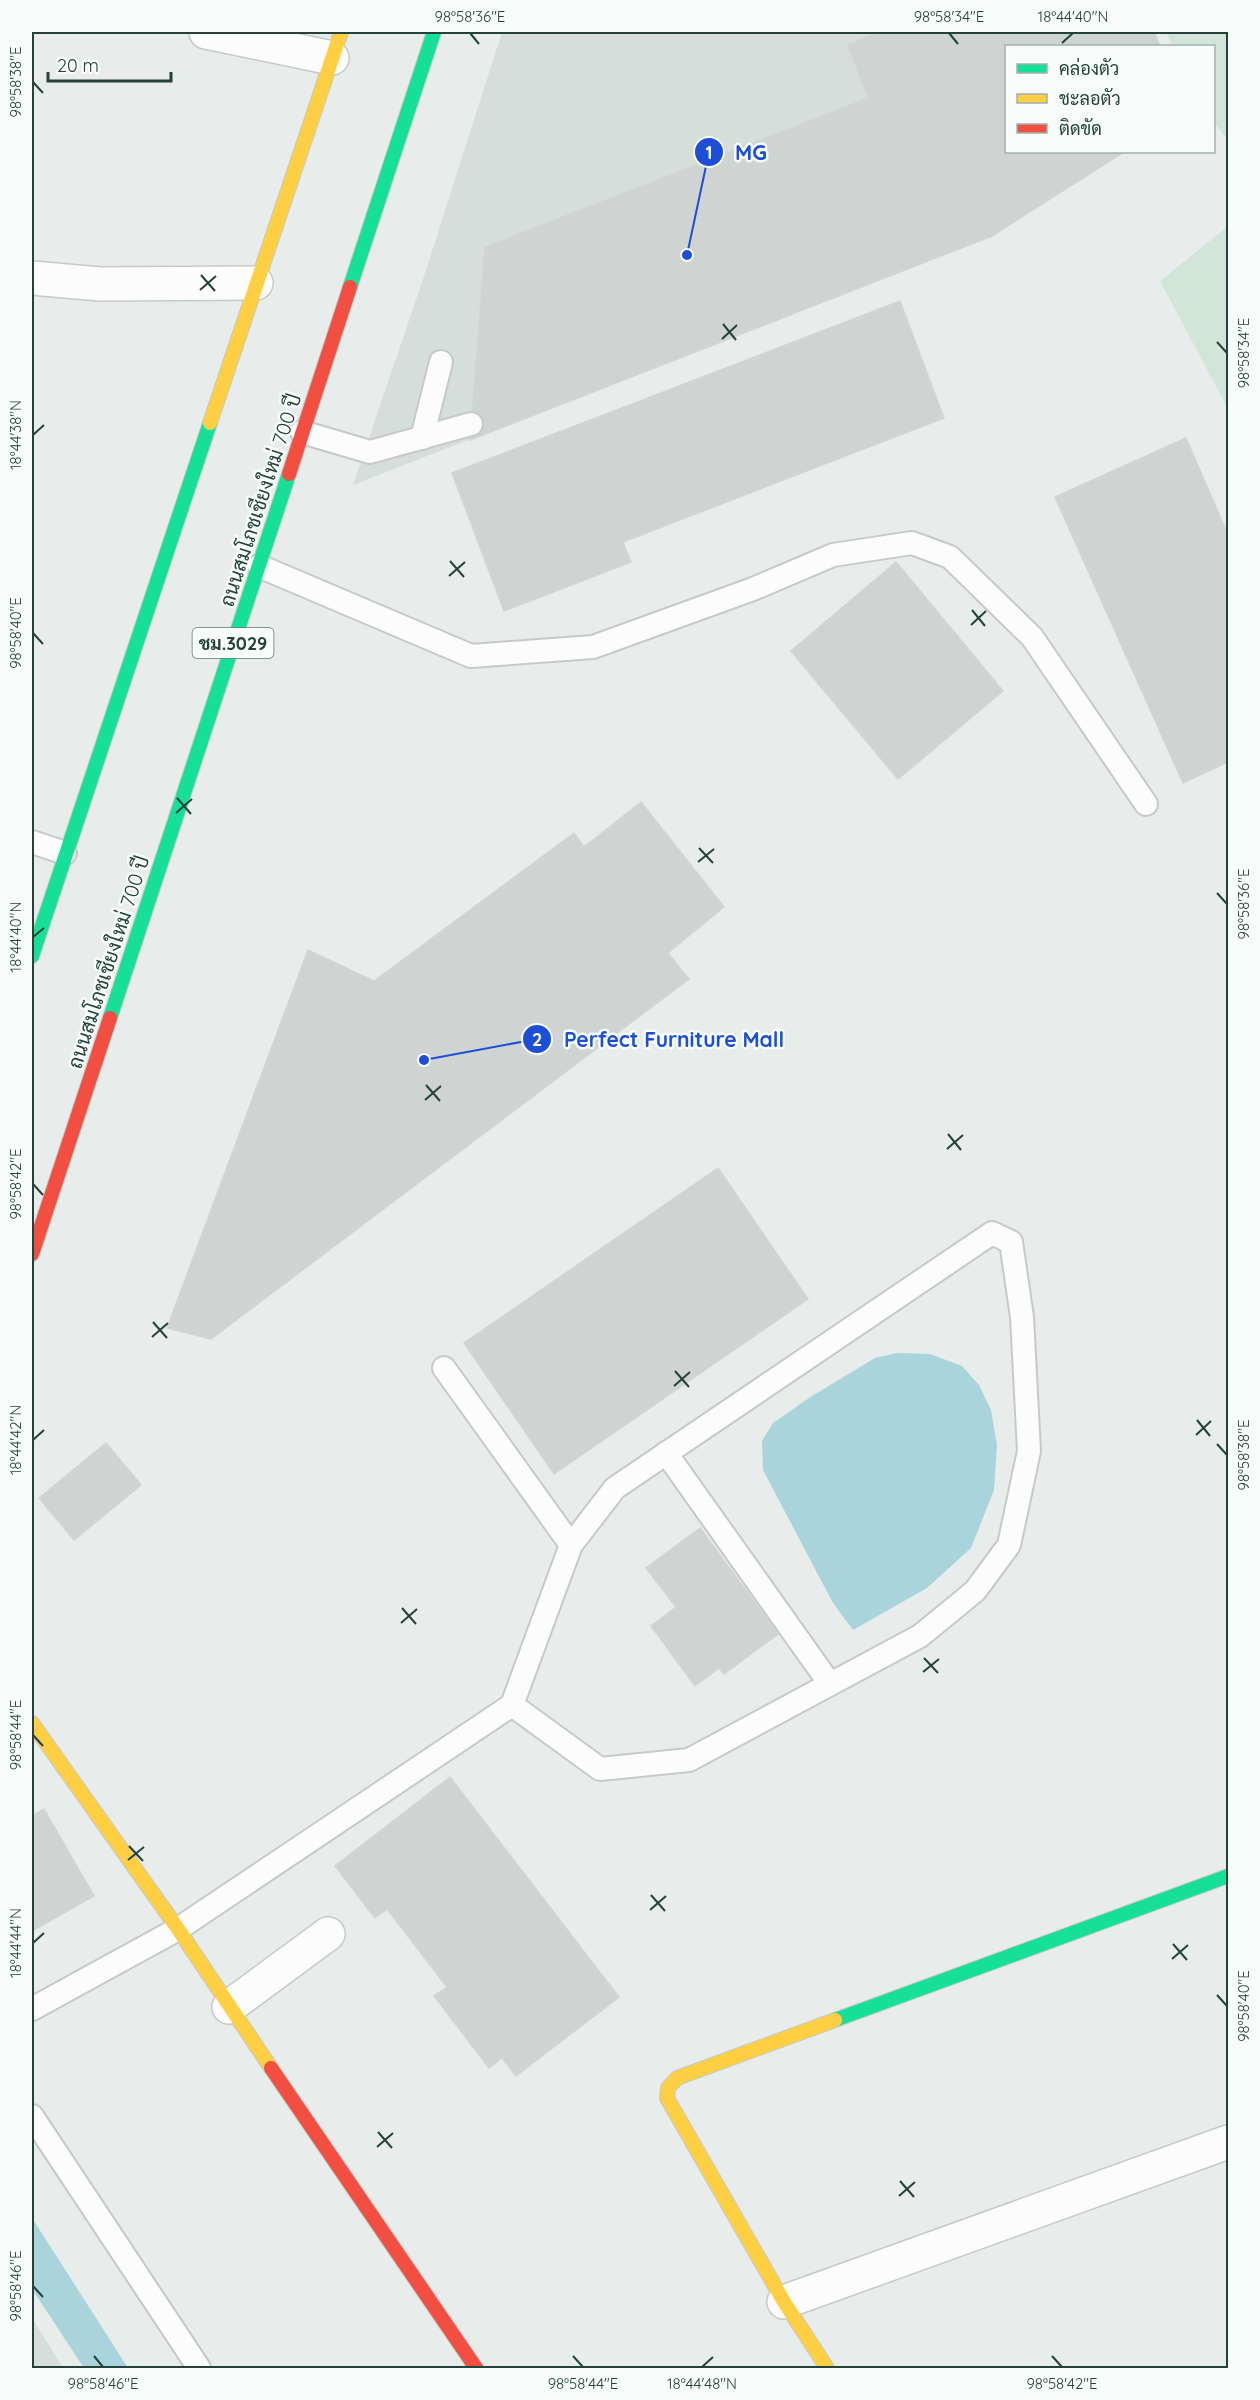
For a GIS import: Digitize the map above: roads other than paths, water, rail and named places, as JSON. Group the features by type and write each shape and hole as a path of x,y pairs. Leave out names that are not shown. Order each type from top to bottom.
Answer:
{"main road":[{"name":"ถนนสมโภชเชียงใหม่ 700 ปี","path":"32,1254 434,32"},
{"path":"32,956 336,45"},
{"path":"32,1723 178,1929 476,2368"},
{"path":"826,2368 784,2302 667,2098 668,2088 677,2078 1228,1876"}],"street":[{"path":"206,32 336,45"},
{"path":"32,278 100,284 256,283"},
{"path":"32,1755 67,1770"},
{"path":"229,2007 328,1934"},
{"path":"784,2302 1228,2142"}],"lane":[{"path":"422,438 441,362"},
{"path":"303,432 370,452 471,424"},
{"path":"259,566 471,656 593,646 753,589 833,555 912,543 950,557 1032,637 1146,804"},
{"path":"32,842 65,853"},
{"path":"32,2009 178,1929 512,1705 571,1545 615,1488 992,1233 1011,1242 1022,1317 1029,1451 1009,1545 975,1591 920,1636 690,1760 600,1769 512,1705"},
{"path":"444,1368 571,1545"},
{"path":"666,1453 830,1684"},
{"path":"32,2116 199,2368"}],"water":[{"path":"897,1353 930,1354 962,1366 979,1385 991,1410 997,1445 994,1490 971,1548 927,1588 853,1630 833,1603 763,1470 762,1441 773,1423 812,1396 875,1358"},
{"path":"32,2218 128,2368 84,2368 32,2289"}],"place":[{"name":"MG","path":"687,255"},
{"name":"Perfect Furniture Mall","path":"424,1060"}]}
